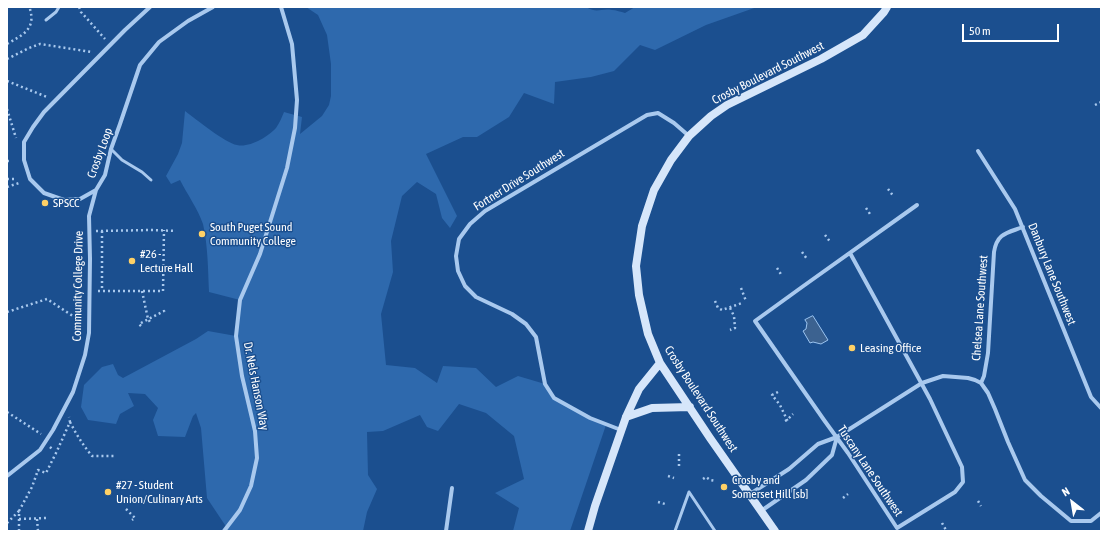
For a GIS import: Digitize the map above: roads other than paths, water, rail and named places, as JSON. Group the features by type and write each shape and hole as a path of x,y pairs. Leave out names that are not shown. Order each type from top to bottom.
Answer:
{"street":[{"name":"Crosby Loop","path":"150,7 125,30 44,112 24,142 24,160 30,179 44,193 64,200 80,199 96,190 105,175 111,149 140,65 159,42 188,21 213,7"},
{"name":"Dr. Nels Hanson Way","path":"224,531 240,510 251,486 256,458 255,431 242,376 236,336 240,300 260,254 286,168 295,128 297,100 292,44 281,7"},
{"name":"Crosby Boulevard Southwest","path":"776,531 660,363 648,334 639,295 636,266 642,226 654,190 671,160 688,136 711,116 727,105 821,59 863,35 887,7"},
{"name":"Fortner Drive Southwest","path":"621,430 590,418 554,398 545,384 536,336 526,324 512,314 476,297 465,286 458,271 456,256 459,239 470,224 485,211 647,115 658,113 674,123 688,136"},
{"name":"Danbury Lane Southwest","path":"978,151 1015,209 1091,397 1101,408"},
{"name":"Community College Drive","path":"7,476 40,450 48,438 72,392 85,355 89,333 89,216 96,190"},
{"name":"Tuscany Lane Southwest","path":"850,254 930,399 962,467 963,482 955,492 897,528 848,453 756,321 917,205"},
{"name":"Chelsea Lane Southwest","path":"981,383 984,376 988,353 995,243 1001,236 1022,227"},
{"path":"588,531 626,417 639,388 660,363"},
{"path":"750,494 789,469 818,444 837,437 922,384 943,376 968,378 981,383 988,393 1025,480 1041,496 1071,521 1091,521 1101,513"},
{"path":"626,417 652,408 690,407"},
{"path":"761,510 806,480 832,454 837,437"},
{"path":"446,531 452,488"}],"lane":[{"path":"46,20 56,12 59,7"},
{"path":"111,149 122,160 142,172 151,180"},
{"path":"675,531 689,492 715,531"}],"place":[{"name":"SPSCC","path":"45,203"},
{"name":"South Puget Sound Community College","path":"202,234"},
{"name":"#26 - Lecture Hall","path":"132,261"},
{"name":"Leasing Office","path":"852,348"},
{"name":"Crosby and Somerset Hill [sb]","path":"724,487"},
{"name":"#27 - Student Union/Culinary Arts","path":"108,492"}]}
